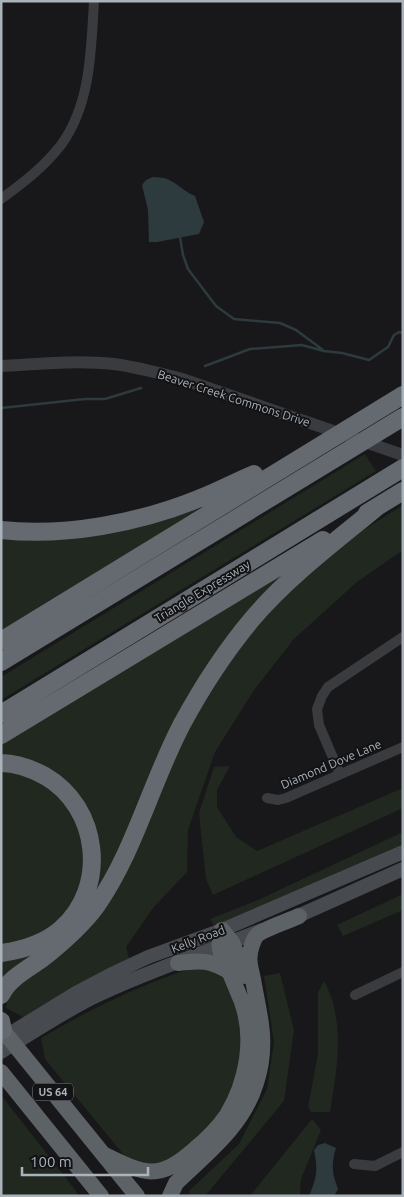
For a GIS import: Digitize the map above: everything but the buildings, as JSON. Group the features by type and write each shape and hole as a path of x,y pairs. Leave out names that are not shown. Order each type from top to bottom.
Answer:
{"highway":[{"path":"1,640 403,395"},
{"path":"1,662 403,417"},
{"path":"1,530 68,530 139,518 196,500 248,476 308,452"},
{"name":"Triangle Expressway","path":"1,714 403,468"},
{"path":"1,735 403,491"},
{"path":"1,995 5,987 58,946 83,922 96,906 119,868 181,726 222,658 254,617 290,581 377,507"},
{"path":"1,763 36,771 53,780 66,792 78,806 87,826 93,851 92,874 86,893 75,913 61,929 44,942 20,950 1,953"},
{"path":"170,1196 176,1183 237,1123 256,1085 260,1068 262,1035 254,984 248,962 249,954 254,939 258,934 299,916"},
{"path":"103,1154 140,1171 162,1170 186,1156 216,1129 227,1115 242,1080 248,1059 248,1042 246,1018 230,972 224,940"},
{"path":"224,940 255,996"},
{"path":"178,963 202,960 220,966 230,972"},
{"name":"US 64","path":"2,1030 137,1196"},
{"name":"US 64","path":"1,1072 101,1196"},
{"path":"77,1166 85,1196"}],"main road":[{"name":"Kelly Road","path":"2,1030 41,1021 138,977 178,963 403,852"},
{"name":"Kelly Road","path":"1,1052 76,993 148,957 224,940 299,916 403,869"}],"street":[{"path":"1,199 31,176 61,145 78,115 90,66 94,1"},
{"name":"Beaver Creek Commons Drive","path":"1,366 86,363 136,368 182,379 403,455"},
{"path":"340,774 319,725 317,709 322,696 328,687 403,637"},
{"name":"Diamond Dove Lane","path":"268,798 278,800 286,798 403,747"},
{"path":"355,994 402,974"},
{"path":"354,1164 374,1166 403,1152"}],"shaded area":[{"path":"160,177 171,181 195,196 204,222 199,234 149,242 148,210 142,185 146,180"},
{"path":"365,454 376,471 1,700 1,677"},
{"path":"197,505 201,510 1,635 1,535"},
{"path":"403,505 403,550 357,582 294,639 254,690 215,752 188,830 187,872 153,908 126,947 130,962 25,1018 6,1008 10,990 64,948 158,791 202,698 265,613 335,548"},
{"path":"299,560 247,618 92,902 84,808 1,757 1,745 19,731"},
{"path":"230,766 217,790 217,807 236,837 257,851 403,788 403,808 213,895 206,879 199,813 214,767"},
{"path":"1,768 39,778 73,809 87,852 77,901 47,934 1,949"},
{"path":"403,832 403,844 214,926 210,919 258,900"},
{"path":"403,894 403,910 343,936 337,925"},
{"path":"44,947 1,981 1,958"},
{"path":"201,965 226,979 233,995 241,1027 241,1062 232,1092 222,1112 178,1157 158,1165 141,1165 127,1159 45,1059 41,1038 119,997"},
{"path":"280,973 294,1030 284,1101 205,1196 190,1196 189,1191 239,1144 267,1089 274,1042 264,976"},
{"path":"324,981 331,996 335,1012 338,1045 337,1062 330,1112 311,1112 308,1107 318,1054 318,992"},
{"path":"1,1095 76,1191 78,1196 1,1196"},
{"path":"312,1119 321,1130 301,1179 300,1196 250,1196"},
{"path":"325,1143 336,1148 333,1169 338,1189 334,1196 309,1196 316,1173 314,1150 318,1145"}],"waterway":[{"path":"180,237 188,269 216,306 234,319 280,323 296,330 323,350"},
{"path":"205,366 250,349 302,345 369,360 388,347 394,335 399,332 403,333"},
{"path":"1,408 85,399 105,399 141,388"}]}
